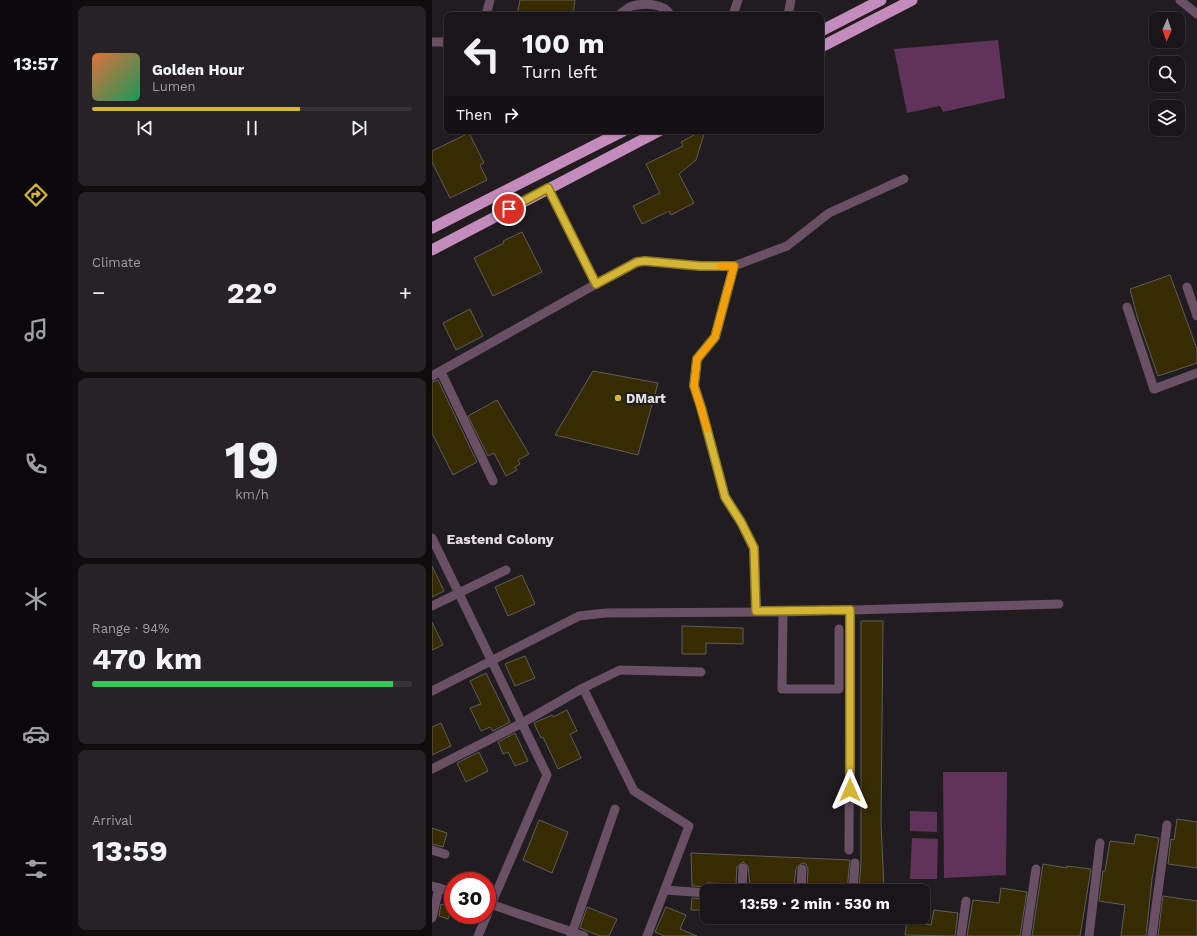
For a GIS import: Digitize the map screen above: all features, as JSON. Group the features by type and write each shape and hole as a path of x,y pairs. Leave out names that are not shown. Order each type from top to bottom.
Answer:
{"highway":[{"path":"824,29 881,0"},
{"path":"824,45 912,0"},
{"path":"432,228 617,134"},
{"path":"432,250 548,188 654,134"}],"street":[{"path":"487,12 490,0"},
{"path":"734,12 738,0"},
{"path":"789,12 791,0"},
{"path":"1180,0 1197,14"},
{"path":"622,12 631,3 660,6 666,8 668,12"},
{"path":"432,42 444,42"},
{"path":"432,376 637,262 645,261 700,266 734,266 787,246 829,213 904,179"},
{"path":"548,188 596,284"},
{"path":"734,266 715,337 697,359 694,386 725,497 741,522 754,548 756,611"},
{"path":"1187,286 1197,316"},
{"path":"1126,307 1154,389 1197,373"},
{"path":"441,372 493,481"},
{"path":"432,538 547,775 496,888"},
{"path":"432,606 506,570"},
{"path":"432,691 579,616 606,613 783,612 1059,604"},
{"path":"849,850 850,610"},
{"path":"783,612 782,689 839,689 839,629"},
{"path":"432,769 522,723 584,688 620,670 702,672"},
{"path":"584,688 634,791 689,826 647,936"},
{"path":"571,934 615,809"},
{"path":"1152,936 1167,825"},
{"path":"1089,936 1100,844"},
{"path":"432,850 445,854"},
{"path":"854,884 855,863"},
{"path":"742,884 743,868"},
{"path":"801,884 802,869"},
{"path":"1026,936 1036,869"},
{"path":"432,918 435,887"},
{"path":"665,890 700,892"},
{"path":"961,936 966,901"},
{"path":"496,907 571,934 584,936"},
{"path":"478,936 483,924"}],"shaded area":[{"path":"998,40 1005,98 943,112 940,106 907,113 894,49"},
{"path":"943,772 1007,772 1006,875 944,878"},
{"path":"910,811 937,812 937,832 910,831"},
{"path":"912,838 938,839 937,879 910,879"}],"building":[{"path":"520,0 575,0 573,12 518,12"},
{"path":"470,134 484,163 480,165 487,180 450,198 432,162 432,151"},
{"path":"696,134 704,134 696,160 679,174 694,203 671,215 669,211 642,224 633,206 660,193 646,164 683,146 681,142"},
{"path":"522,232 542,272 493,296 474,258"},
{"path":"1170,275 1197,349 1197,363 1158,376 1137,316 1130,289"},
{"path":"470,309 483,336 456,350 443,323"},
{"path":"593,371 658,383 638,455 555,435"},
{"path":"438,380 477,462 453,475 432,433 432,382"},
{"path":"497,400 529,454 518,460 520,464 515,467 517,470 506,476 494,453 488,456 468,416"},
{"path":"432,566 444,591 432,597"},
{"path":"522,575 535,604 508,616 495,587"},
{"path":"861,621 883,621 881,823 884,884 859,884 861,863"},
{"path":"432,622 443,645 432,650"},
{"path":"682,626 743,628 743,644 706,643 706,654 682,654"},
{"path":"525,656 535,678 515,686 505,664"},
{"path":"486,673 510,722 493,731 490,727 481,731 470,708 481,704 470,681"},
{"path":"567,710 577,731 570,734 581,758 558,769 543,737 541,738 534,723 552,715 553,717"},
{"path":"441,723 451,746 432,755 432,727"},
{"path":"515,733 528,761 515,766 508,752 503,754 498,742"},
{"path":"479,752 488,771 466,782 457,763"},
{"path":"1177,819 1197,822 1197,868 1168,864 1171,839 1174,840"},
{"path":"539,820 568,832 552,873 523,860"},
{"path":"432,828 447,833 443,847 432,844"},
{"path":"1136,834 1159,838 1152,879 1146,936 1121,936 1125,905 1099,901 1103,871 1105,871 1110,841 1134,844"},
{"path":"691,853 850,860 848,884 807,884 808,869 806,864 802,863 796,868 794,884 750,884 748,866 743,862 737,867 736,884 707,883 700,884 700,887 692,886"},
{"path":"1043,864 1067,868 1067,866 1091,869 1080,936 1032,936"},
{"path":"1001,888 1027,892 1020,936 967,936 973,900 999,903"},
{"path":"1163,896 1197,901 1197,936 1158,936"},
{"path":"692,898 700,899 700,910 691,910"},
{"path":"441,904 444,905 444,918 439,916"},
{"path":"587,907 617,919 609,936 600,936 580,928"},
{"path":"666,907 686,915 680,929 697,936 664,936 655,932"},
{"path":"934,910 958,913 955,936 905,935 907,924 931,925"}],"slow traffic":[{"path":"707,429 694,386 697,359 715,337 734,266 720,266"}],"place":[{"name":"DMart","path":"618,398"}],"district":[{"name":"Eastend Colony","path":"500,539"}],"route":[{"path":"509,209 548,188 596,284 637,262 645,261 700,266 734,266 715,337 697,359 694,386 725,497 741,522 754,548 756,611 783,612 850,610 850,790"}]}
